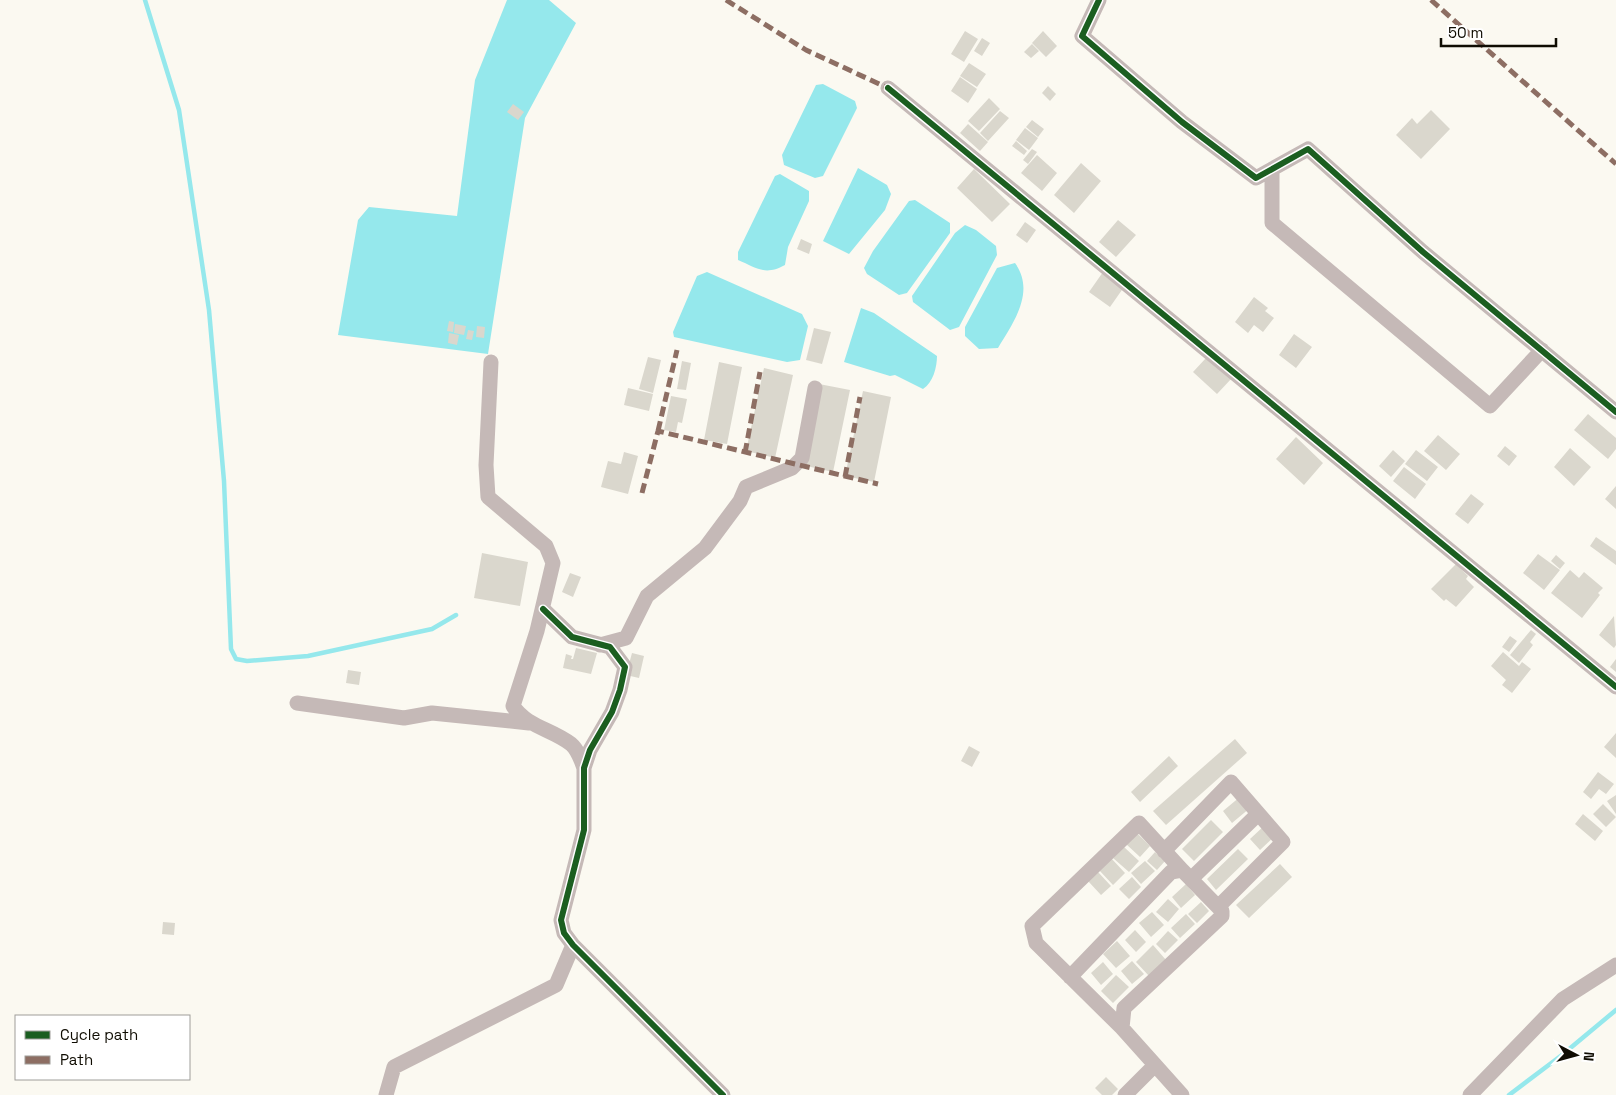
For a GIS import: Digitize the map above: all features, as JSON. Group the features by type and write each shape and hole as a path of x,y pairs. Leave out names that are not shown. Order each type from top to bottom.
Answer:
{"street":[{"path":"1099,0 1082,36 1182,122 1256,178 1308,150 1423,252 1616,412"},
{"path":"888,88 1616,687"},
{"path":"1272,169 1272,223 1490,406 1542,350"},
{"path":"491,362 486,465 488,497 546,546 553,562 543,609 512,706 520,716 571,744 580,756 584,768 584,830 561,920 564,933 573,945 723,1095"},
{"path":"600,645 626,638 648,596 705,548 740,501 746,487 792,468 802,458 815,388"},
{"path":"543,609 572,637 610,647 625,667 620,690 584,768"},
{"path":"296,703 404,718 432,714 533,723"},
{"path":"1164,851 1231,782 1257,815 1282,842 1218,907"},
{"path":"1070,977 1171,872 1186,874 1257,815"},
{"path":"1122,1028 1124,1008 1222,916 1222,911 1139,823 1036,920 1032,926 1036,942 1122,1028 1182,1095"},
{"path":"386,1095 394,1067 556,986 573,945"},
{"path":"1470,1095 1563,999 1616,965"},
{"path":"1124,1095 1155,1065"}],"water":[{"path":"507,0 549,0 576,23 525,118 488,354 338,335 358,220 369,207 457,216 475,80"},
{"path":"823,84 855,101 857,108 823,176 815,178 784,165 782,155 816,85"},
{"path":"858,168 887,185 891,194 885,210 849,254 823,241"},
{"path":"780,174 809,191 809,201 788,247 785,265 772,270 761,270 738,260 738,252 775,176"},
{"path":"915,200 950,223 950,233 907,293 899,295 867,274 864,268 873,251 909,201"},
{"path":"965,225 976,230 996,246 997,255 959,327 950,330 913,302 912,296 955,233"},
{"path":"1015,263 1021,274 1023,285 1023,296 1016,318 998,348 979,349 965,336 965,327 997,268"},
{"path":"707,272 802,314 808,326 800,360 787,362 674,337 673,332 697,276"},
{"path":"861,308 874,313 937,356 934,374 923,389 895,375 890,376 844,362"}],"building":[{"path":"965,31 978,39 964,62 951,54"},
{"path":"1043,31 1057,46 1046,57 1032,43"},
{"path":"982,38 990,43 982,56 974,51"},
{"path":"1032,44 1039,51 1031,58 1024,52"},
{"path":"969,63 986,74 977,87 960,76"},
{"path":"960,77 977,89 968,103 951,91"},
{"path":"1048,86 1056,94 1050,101 1042,93"},
{"path":"989,98 1000,109 979,131 968,121"},
{"path":"513,104 524,112 518,120 507,112"},
{"path":"1431,110 1450,129 1421,159 1396,135 1412,118 1417,124"},
{"path":"1000,111 1009,118 988,141 980,133"},
{"path":"1032,120 1044,129 1038,137 1026,127"},
{"path":"968,124 988,142 980,151 960,133"},
{"path":"1025,128 1038,138 1029,150 1016,140"},
{"path":"1016,141 1027,151 1024,155 1012,146"},
{"path":"1032,149 1037,152 1028,164 1023,160"},
{"path":"1037,155 1057,173 1042,191 1021,173"},
{"path":"1081,163 1101,181 1074,213 1054,195"},
{"path":"974,169 1010,204 992,222 957,188"},
{"path":"1118,220 1136,235 1116,257 1099,242"},
{"path":"1025,222 1036,230 1027,243 1016,235"},
{"path":"801,239 812,244 809,254 797,249"},
{"path":"1103,272 1124,287 1110,307 1089,292"},
{"path":"1254,297 1268,308 1265,311 1274,318 1263,332 1254,325 1248,333 1235,322"},
{"path":"449,321 454,322 453,332 447,331"},
{"path":"455,324 466,326 464,335 454,333"},
{"path":"477,326 485,327 484,338 476,337"},
{"path":"814,328 831,332 822,364 806,360"},
{"path":"468,330 474,331 472,340 466,339"},
{"path":"449,333 459,335 457,345 448,343"},
{"path":"1294,334 1312,347 1296,368 1279,355"},
{"path":"648,357 661,360 653,393 639,389"},
{"path":"1206,358 1232,378 1217,394 1193,372"},
{"path":"682,361 691,363 686,390 677,389"},
{"path":"719,362 742,367 727,444 704,440"},
{"path":"764,368 793,375 775,458 746,451"},
{"path":"819,384 850,390 833,472 802,465"},
{"path":"628,388 653,394 649,411 624,405"},
{"path":"863,391 891,397 874,482 845,476"},
{"path":"671,396 687,399 682,423 678,422 676,432 664,430"},
{"path":"1588,414 1616,438 1616,449 1608,459 1574,430"},
{"path":"1438,435 1460,454 1446,470 1424,451"},
{"path":"1296,437 1323,463 1304,485 1276,459"},
{"path":"1505,446 1517,456 1509,466 1497,456"},
{"path":"1570,448 1591,467 1574,486 1554,467"},
{"path":"1393,450 1405,461 1391,477 1379,466"},
{"path":"1416,450 1438,467 1427,481 1405,464"},
{"path":"624,452 638,456 628,494 601,487 608,461 621,464"},
{"path":"1404,467 1426,484 1415,499 1393,481"},
{"path":"1616,486 1616,509 1605,499"},
{"path":"1471,494 1484,504 1468,524 1455,514"},
{"path":"1596,537 1616,551 1616,565 1590,546"},
{"path":"482,553 528,562 520,606 474,598"},
{"path":"1538,554 1560,570 1544,590 1523,573"},
{"path":"1556,555 1565,563 1560,569 1551,561"},
{"path":"1456,564 1468,576 1466,579 1474,587 1456,607 1446,599 1444,601 1431,589"},
{"path":"1570,570 1579,578 1584,572 1603,588 1598,593 1600,595 1582,618 1551,593"},
{"path":"570,573 581,577 573,597 562,592"},
{"path":"1614,616 1616,645 1614,648 1599,635"},
{"path":"1531,630 1536,634 1530,642 1533,645 1519,663 1510,655"},
{"path":"1510,636 1517,641 1509,652 1502,647"},
{"path":"576,648 597,653 591,674 563,668 566,654 572,656 571,659 573,659"},
{"path":"1503,652 1519,666 1522,662 1531,669 1512,693 1502,685 1506,680 1491,666"},
{"path":"632,653 644,656 639,678 626,675"},
{"path":"1616,659 1616,672 1610,667"},
{"path":"348,670 361,672 359,685 346,683"},
{"path":"1616,733 1616,758 1604,747"},
{"path":"1235,739 1247,753 1166,825 1153,811"},
{"path":"969,746 980,752 972,767 961,761"},
{"path":"1169,756 1178,766 1140,802 1131,792"},
{"path":"1598,772 1614,784 1606,794 1599,789 1591,799 1583,792"},
{"path":"1616,795 1616,814 1607,801"},
{"path":"1241,796 1250,808 1232,823 1223,811"},
{"path":"1603,804 1616,817 1606,827 1593,814"},
{"path":"1583,814 1603,831 1595,841 1575,824"},
{"path":"1211,820 1223,832 1194,861 1182,849"},
{"path":"1265,825 1275,836 1260,850 1250,839"},
{"path":"1137,833 1150,846 1140,857 1126,844"},
{"path":"1124,847 1139,861 1129,872 1113,858"},
{"path":"1238,849 1248,859 1216,890 1207,879"},
{"path":"1155,852 1165,861 1157,870 1147,861"},
{"path":"1111,858 1125,873 1113,885 1099,870"},
{"path":"1145,861 1155,871 1141,884 1131,873"},
{"path":"1280,864 1292,877 1249,918 1236,905"},
{"path":"1098,872 1111,886 1101,895 1088,881"},
{"path":"1132,877 1141,887 1129,899 1119,889"},
{"path":"1186,884 1195,895 1181,908 1172,897"},
{"path":"1168,899 1179,909 1168,922 1156,912"},
{"path":"1201,902 1209,911 1197,923 1188,914"},
{"path":"1152,912 1164,925 1151,937 1139,923"},
{"path":"1186,914 1195,924 1180,938 1171,928"},
{"path":"163,922 175,923 174,935 162,934"},
{"path":"1135,930 1146,942 1136,952 1125,940"},
{"path":"1168,931 1178,940 1165,953 1156,944"},
{"path":"1117,941 1130,956 1116,968 1103,954"},
{"path":"1153,945 1166,960 1149,976 1136,962"},
{"path":"1132,961 1144,974 1132,984 1121,971"},
{"path":"1103,962 1113,974 1101,985 1091,973"},
{"path":"1116,975 1129,987 1113,1003 1101,991"},
{"path":"1106,1077 1118,1089 1112,1095 1102,1095 1095,1088"}],"waterway":[{"path":"145,0 179,110 209,310 224,481 231,649 236,659 247,661 308,656 432,629 456,615"},
{"path":"1509,1095 1562,1055 1616,1010"}],"marked path":[{"path":"726,0 806,50 888,88"},
{"path":"1431,0 1616,164"},
{"path":"658,431 677,350"},
{"path":"745,453 760,372"},
{"path":"845,477 860,397"},
{"path":"642,493 658,431 878,484"}],"cycle path":[{"path":"1099,0 1082,36 1182,122 1256,178 1308,149 1423,252 1616,412"},
{"path":"888,88 1616,687"},
{"path":"543,609 572,637 610,647 625,667 620,690 612,712 590,750 584,768 584,830 561,920 564,933 573,945 723,1095"}]}
